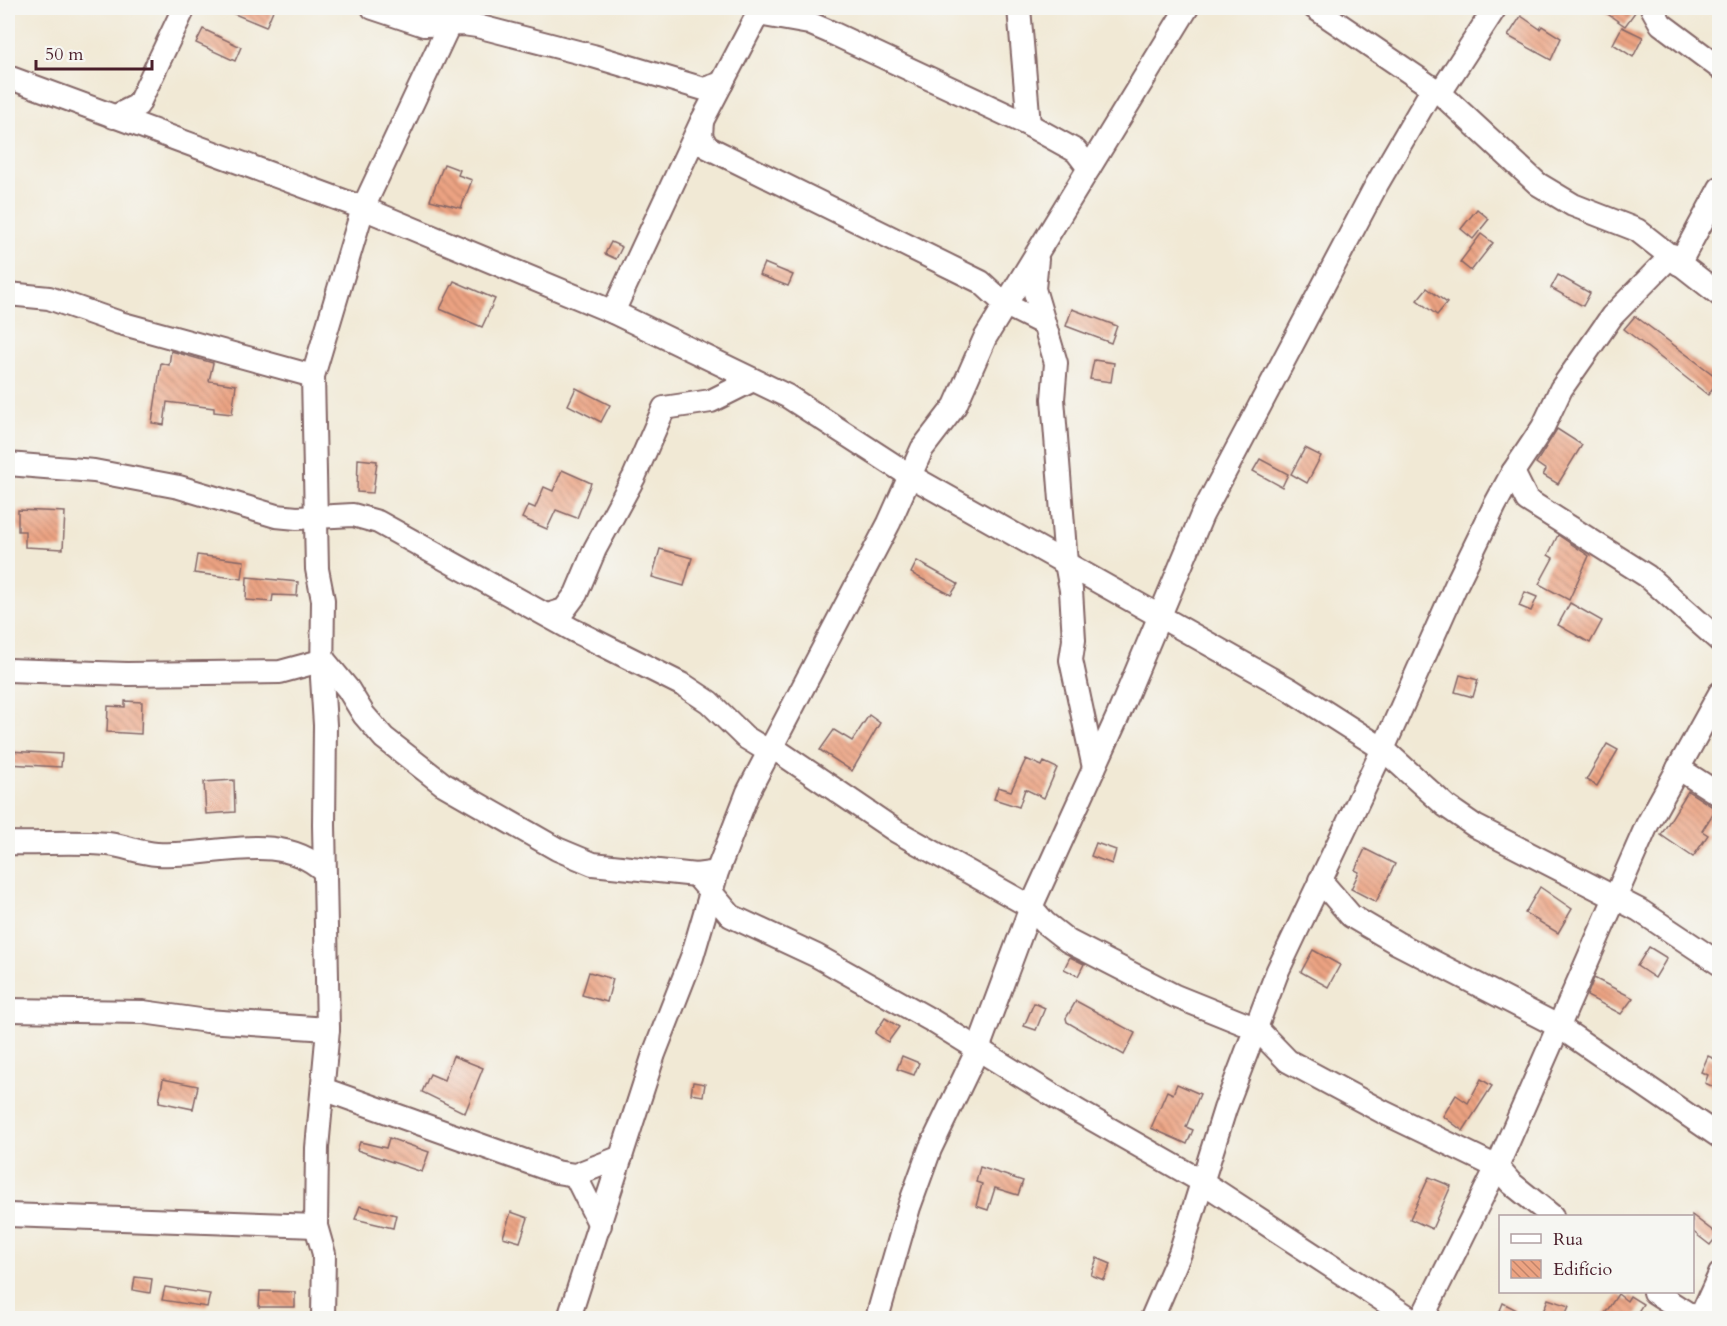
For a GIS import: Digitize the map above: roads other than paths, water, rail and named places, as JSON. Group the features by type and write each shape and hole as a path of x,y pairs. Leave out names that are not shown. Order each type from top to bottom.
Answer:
{"street":[{"path":"114,117 138,105 184,8"},
{"path":"373,8 424,26 439,48"},
{"path":"1019,8 1029,125"},
{"path":"568,1318 654,1054 705,918 708,880 748,792 780,727 889,523 922,449 955,406 985,338 1038,254 1083,159 1103,144 1187,8"},
{"path":"1315,8 1437,91 1538,184 1573,205 1637,230 1719,295"},
{"path":"876,1318 909,1207 930,1149 978,1049 1032,907 1202,515 1372,194 1437,91 1495,8"},
{"path":"1652,8 1661,24 1719,68"},
{"path":"613,312 710,99 759,11 810,23 1029,125 1083,159"},
{"path":"424,26 453,16 477,26 593,56 710,99"},
{"path":"323,1318 324,1254 316,1226 317,1148 328,1029 324,871 326,725 322,678 323,600 317,568 313,376 363,208 453,16"},
{"path":"8,77 363,208 613,312 787,396 909,475 1289,689 1383,749 1446,806 1475,826 1639,910 1719,964"},
{"path":"710,99 701,136 707,147 981,282 1006,305 1042,322"},
{"path":"138,105 150,130"},
{"path":"1152,1318 1180,1253 1225,1109 1278,970 1495,505 1513,472 1543,427 1561,389 1612,316 1676,260 1719,188"},
{"path":"1038,254 1033,284 1042,322 1050,335 1056,363 1053,399 1066,563 1071,590 1074,640 1071,660 1094,768"},
{"path":"8,294 49,298 120,323 313,376"},
{"path":"548,615 564,610 576,594 595,549 634,477 664,408 711,401 753,380"},
{"path":"8,464 104,473 179,487 276,516 317,518 353,515 378,522 548,615 685,686 709,702 745,737 768,751 778,751 896,831 1032,907 1045,923 1068,941 1175,996 1257,1029 1288,1061 1383,1112 1497,1167 1511,1183 1551,1215"},
{"path":"1513,472 1527,500 1647,576 1709,622 1719,641"},
{"path":"1495,505 1527,500"},
{"path":"8,670 127,674 273,672 297,669 324,660"},
{"path":"324,660 348,689 364,715 384,738 442,784 557,849 593,864 708,880 731,916"},
{"path":"1422,1318 1497,1167 1647,825 1719,693"},
{"path":"745,737 780,727"},
{"path":"1678,768 1719,795"},
{"path":"8,843 106,844 160,854 205,850 288,850 301,846 324,825"},
{"path":"288,850 312,860 324,871"},
{"path":"1320,880 1351,916 1397,943 1558,1026 1719,1137"},
{"path":"705,918 731,916 817,956 1201,1181 1410,1318"},
{"path":"8,1010 143,1012 207,1021 328,1029"},
{"path":"323,1089 556,1172 575,1175 621,1157"},
{"path":"575,1175 600,1225"},
{"path":"8,1215 316,1226"},
{"path":"1700,1318 1719,1274"},
{"path":"1656,1293 1695,1318"}]}
